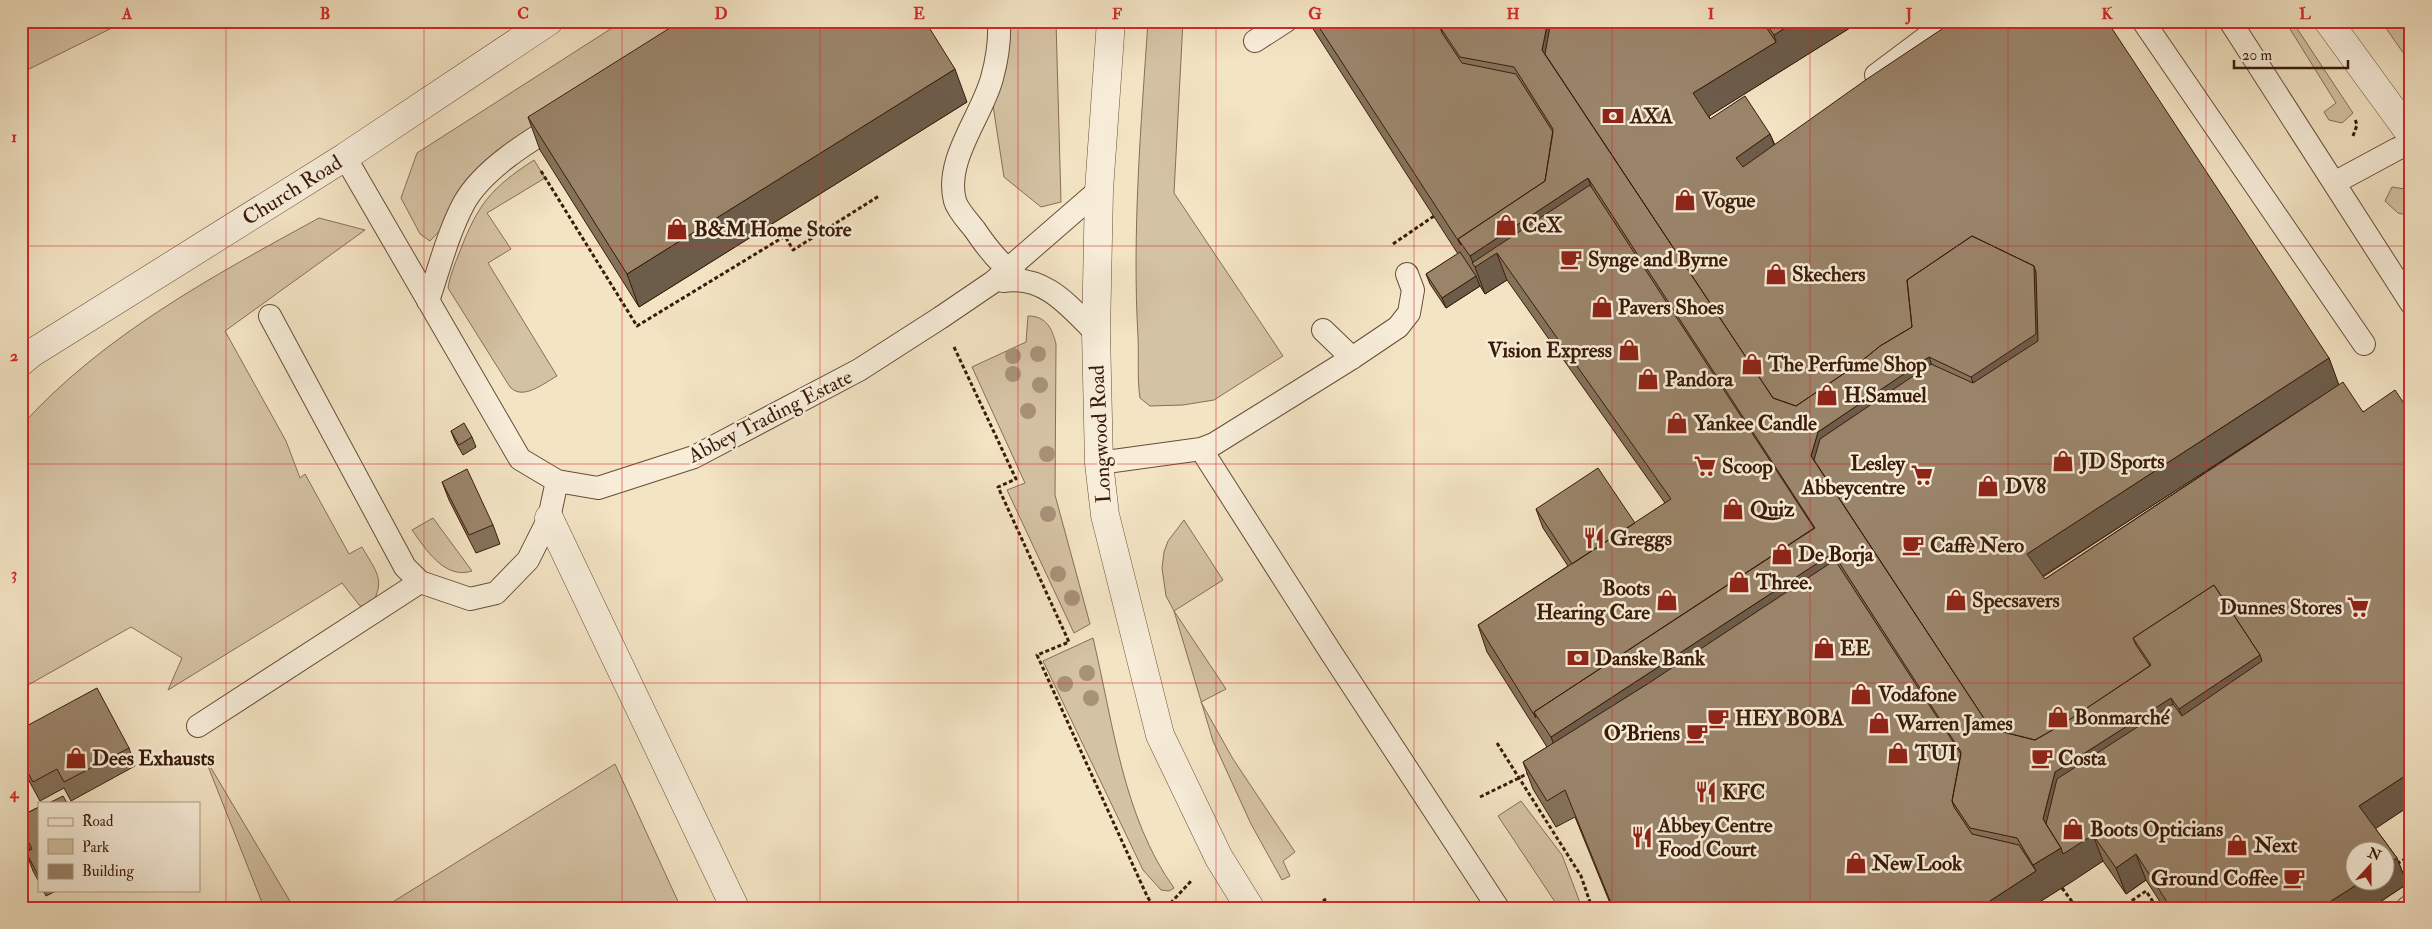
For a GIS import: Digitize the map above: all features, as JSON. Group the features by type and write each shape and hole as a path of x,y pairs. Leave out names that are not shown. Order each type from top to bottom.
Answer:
{"street":[{"name":"Church Road","path":"25,357 344,157 548,21"},
{"name":"Longwood Road","path":"1110,21 1099,190 1096,332 1099,463 1105,516 1160,736 1219,858 1250,908"},
{"path":"2328,21 2411,136"},
{"path":"549,518 735,908"}],"lane":[{"path":"999,21 1000,36 992,79 964,142 954,176 955,202 1006,277 1045,286 1096,332"},
{"path":"1255,41 1286,21"},
{"path":"1856,89 1948,21"},
{"path":"2144,21 2364,344"},
{"path":"2230,21 2411,303"},
{"path":"428,301 465,202 487,175 525,145 576,113"},
{"path":"2334,183 2397,149 2411,144"},
{"name":"Abbey Trading Estate","path":"344,157 520,459 557,481 598,488 694,457 859,370 1006,277 1099,190"},
{"path":"1099,463 1201,449 1214,444 1398,327 1409,313 1413,290 1408,274"},
{"path":"270,316 405,567 420,582 470,599 496,594 528,560 549,518 557,481"},
{"path":"1323,330 1352,358"},
{"path":"1201,449 1498,908"},
{"path":"198,726 420,582"},
{"path":"2407,908 2411,905"}],"path":[{"path":"525,145 637,326 785,236 793,250 879,196"},
{"path":"1393,245 1440,212"},
{"path":"940,318 1016,479 998,487 1069,642 1037,655 1154,908"},
{"path":"1498,743 1518,778 1581,876 1592,908"},
{"path":"1480,797 1533,771"},
{"path":"2394,866 2411,855"},
{"path":"1166,908 1193,879"},
{"path":"2062,888 2074,903"},
{"path":"2121,908 2146,891 2157,908"},
{"path":"1312,908 1326,899"}],"green space":[{"path":"21,21 126,21 21,73"},
{"path":"623,21 725,21 527,139 430,241 420,234 401,198 417,153"},
{"path":"1001,21 1056,21 1061,202 1041,207 1004,177 992,99"},
{"path":"1148,21 1183,21 1174,193 1283,356 1214,400 1183,405 1150,406 1140,398 1139,390 1136,258 1140,139"},
{"path":"2285,21 2292,21 2353,113 2342,123 2329,120 2324,112 2336,103"},
{"path":"2381,21 2411,21 2411,64"},
{"path":"534,160 545,178 487,213 511,249 488,263 557,376 534,389 521,392 515,391 510,387 448,288 460,251 480,209 507,179"},
{"path":"2392,187 2411,190 2411,216 2398,213 2385,201"},
{"path":"319,218 365,230 225,331 286,441 300,478 305,474 349,554 362,547 375,569 379,582 376,596 371,605 360,606 342,583 168,690 182,658 131,627 21,689 21,426 53,393 123,335 200,285"},
{"path":"1028,316 1039,318 1047,324 1056,344 1055,495 1090,624 1074,633 1007,490 1025,483 972,367 1026,342"},
{"path":"433,518 472,571 462,573 444,567 429,553 412,530"},
{"path":"1184,520 1223,580 1174,611 1166,596 1162,568 1164,552 1168,541"},
{"path":"1174,611 1226,689 1201,702"},
{"path":"1093,638 1114,735 1131,800 1157,860 1174,888 1169,891 1161,890 1143,870 1043,661"},
{"path":"1202,703 1233,759 1295,852 1283,861 1290,876 1282,880 1251,824 1213,741"},
{"path":"204,756 294,908 261,908 263,905"},
{"path":"615,764 681,908 383,908"},
{"path":"1521,801 1562,855 1582,908 1559,908 1498,816"}],"building":[{"name":"B&M Home Store","path":"681,21 925,21 955,69 627,274 528,117"},
{"path":"1315,21 1441,21 1442,33 1462,63 1516,74 1553,132 1545,181 1458,239 1461,245"},
{"path":"1441,21 1548,21 1542,50 1773,398 1796,406 1858,364 1880,346 1912,327 1907,280 1972,236 2034,266 2036,334 1971,377 1929,357 1818,432 1811,456 1991,729 2035,740 2063,724 2151,665 2133,638 2214,585 2260,655 2179,709 2171,698 2055,772 2043,819 2061,848 2033,865 2017,838 1970,828 1952,801 1961,752 1833,553 1551,737 1534,712 1815,528 1588,178 1470,256 1458,239 1545,181 1553,129 1514,67 1460,57 1440,27"},
{"path":"1551,21 1762,21 1776,42 1693,93 1710,119 1745,96 1770,134 1736,158 1743,167 1867,79 1954,21 2107,21 2329,358 2027,554 2045,579 2343,382 2363,412 2395,390 2411,414 2411,772 2359,806 2385,842 2344,842 2345,892 2320,908 2171,908 2136,854 2116,868 2093,835 2063,854 2046,824 2057,779 2173,704 2182,716 2262,661 2260,655 2214,585 2133,638 2150,666 2063,724 2035,740 1991,729 1814,460 1820,439 1931,364 1973,383 2038,341 2036,272 2034,266 1972,236 1907,280 1912,327 1880,346 1858,364 1796,406 1773,398 1545,54"},
{"path":"1764,21 1796,21 1774,35"},
{"path":"1590,185 1814,528 1534,712 1536,718 1478,625 1671,499 1497,253 1475,267 1472,263"},
{"path":"1460,252 1476,276 1442,298 1426,274"},
{"path":"464,423 472,437 459,445 451,431"},
{"path":"1598,468 1635,523 1572,564 1536,509"},
{"path":"467,469 493,525 469,535 442,482"},
{"path":"1835,560 1961,754 1952,801 1954,807 1972,834 2019,845 2036,871 1979,908 1937,908 1932,901 1922,908 1613,908 1565,790 1547,801 1523,762 1649,683"},
{"name":"Dees Exhausts","path":"97,688 129,748 64,782 57,769 33,782 21,760 21,729"},
{"path":"63,796 66,802 51,802"},
{"path":"38,808 38,875 26,852 32,849 21,827 21,816"}],"place":[{"name":"AXA","path":"1613,116"},
{"name":"Vogue","path":"1685,200"},
{"name":"CeX","path":"1506,225"},
{"name":"B&M Home Store","path":"677,229"},
{"name":"Synge and Byrne","path":"1571,259"},
{"name":"Skechers","path":"1776,274"},
{"name":"Pavers Shoes","path":"1602,307"},
{"name":"Vision Express","path":"1629,350"},
{"name":"The Perfume Shop","path":"1752,364"},
{"name":"Pandora","path":"1648,379"},
{"name":"H.Samuel","path":"1827,395"},
{"name":"Yankee Candle","path":"1677,423"},
{"name":"JD Sports","path":"2063,461"},
{"name":"Scoop","path":"1705,466"},
{"name":"Lesley Abbeycentre","path":"1922,475"},
{"name":"DV8","path":"1988,486"},
{"name":"Quiz","path":"1733,509"},
{"name":"Greggs","path":"1594,538"},
{"name":"Caffè Nero","path":"1913,545"},
{"name":"De Borja","path":"1782,554"},
{"name":"Three.","path":"1739,582"},
{"name":"Boots Hearing Care","path":"1667,600"},
{"name":"Specsavers","path":"1956,600"},
{"name":"Dunnes Stores","path":"2358,607"},
{"name":"EE","path":"1824,648"},
{"name":"Danske Bank","path":"1578,658"},
{"name":"Vodafone","path":"1861,694"},
{"name":"Bonmarché","path":"2058,717"},
{"name":"HEY BOBA","path":"1718,718"},
{"name":"Warren James","path":"1879,723"},
{"name":"O'Briens","path":"1697,733"},
{"name":"TUI","path":"1898,753"},
{"name":"Dees Exhausts","path":"76,758"},
{"name":"Costa","path":"2042,758"},
{"name":"KFC","path":"1706,792"},
{"name":"Boots Opticians","path":"2073,829"},
{"name":"Abbey Centre Food Court","path":"1642,837"},
{"name":"Next","path":"2237,845"},
{"name":"New Look","path":"1856,863"},
{"name":"Ground Coffee","path":"2294,878"}]}
